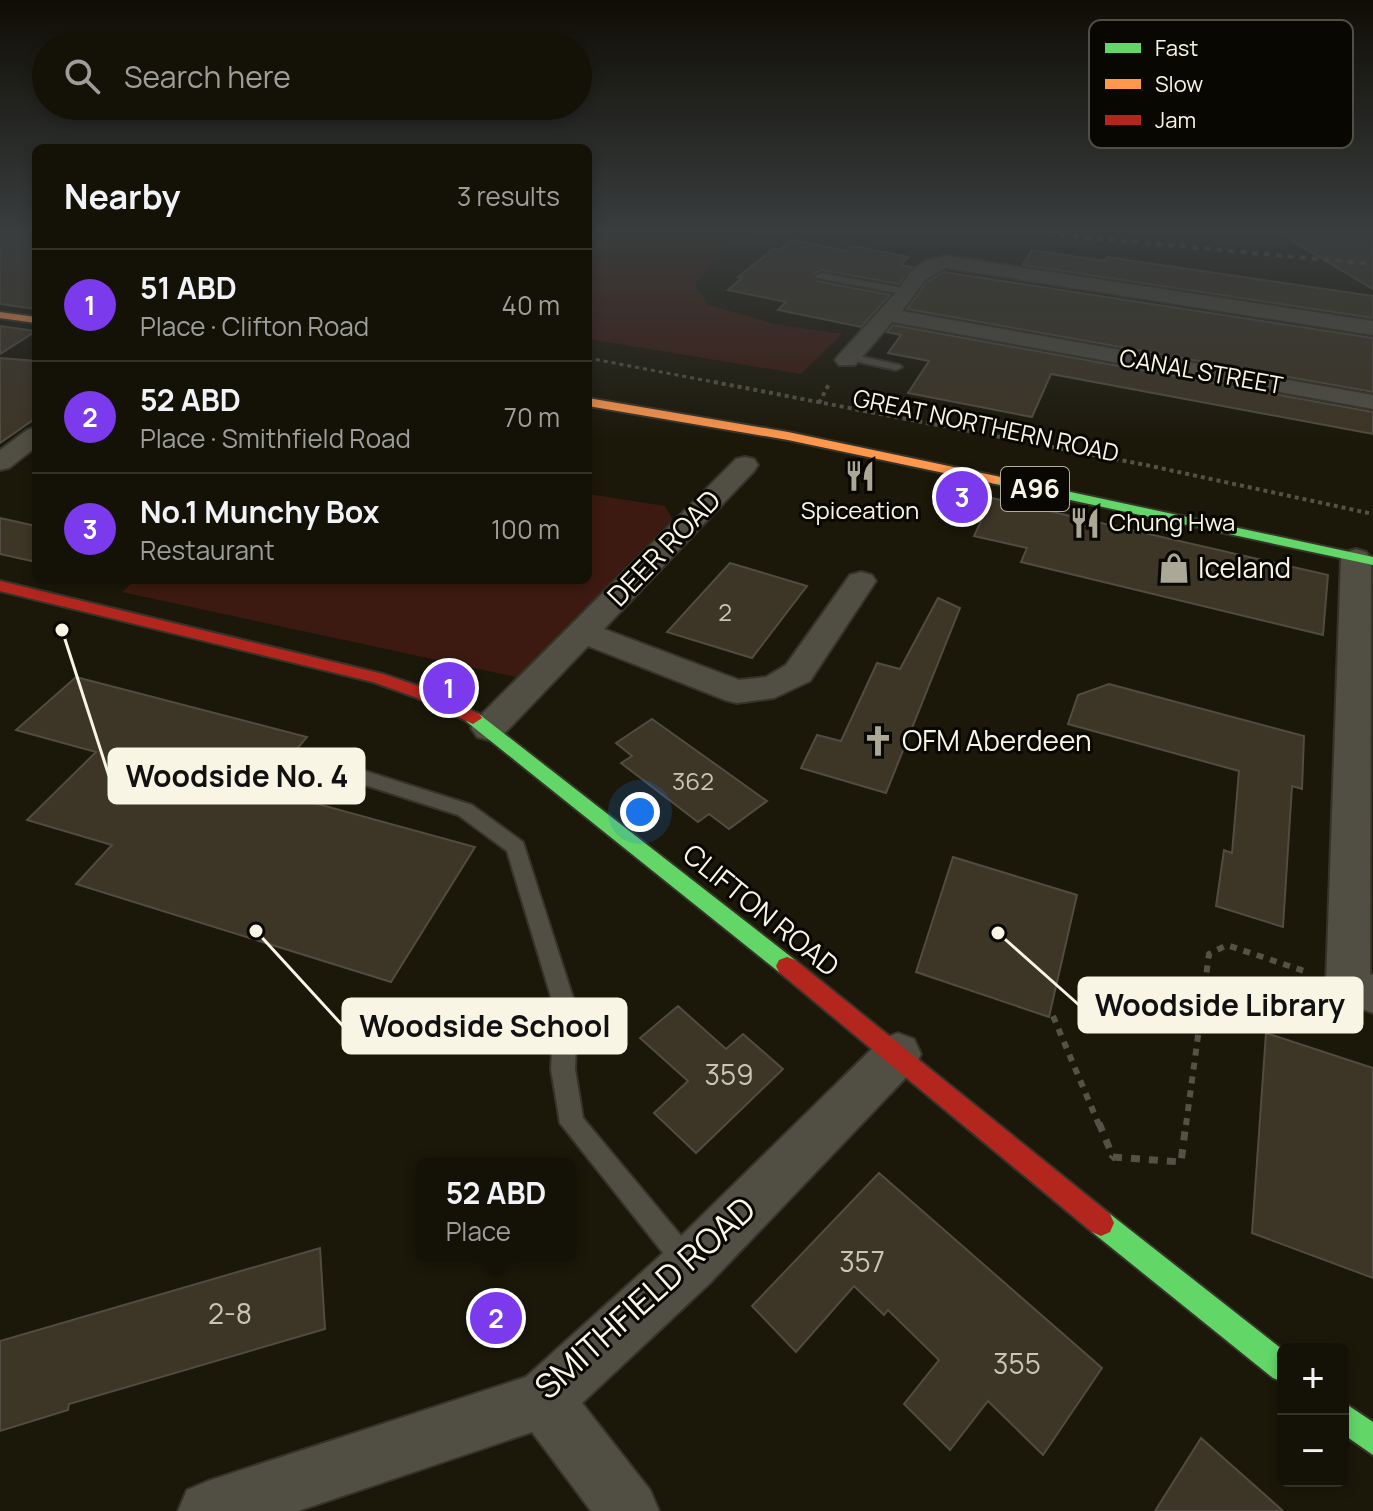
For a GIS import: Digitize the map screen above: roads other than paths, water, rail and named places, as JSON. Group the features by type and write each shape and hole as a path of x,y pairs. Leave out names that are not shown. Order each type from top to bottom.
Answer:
{"street":[{"path":"848,359 899,302"},
{"path":"1205,302 1373,328"},
{"path":"0,315 32,319"},
{"name":"CANAL STREET","path":"887,315 1373,402"},
{"name":"A96","path":"592,403 696,418 1364,559"},
{"path":"0,462 32,438"},
{"name":"DEER ROAD","path":"489,728 745,465"},
{"path":"1360,990 1355,695 1364,559"},
{"name":"DEER ROAD","path":"584,633 737,692 774,687 798,673 861,581"},
{"name":"CLIFTON ROAD","path":"0,586 398,684 447,703 489,728 898,1054 1067,1196 1277,1363"},
{"name":"SMITHFIELD ROAD","path":"208,1511 543,1400 690,1265 898,1054"},
{"path":"543,1400 629,1511"},
{"path":"1349,1421 1373,1440"}],"lane":[{"path":"848,359 896,367"},
{"path":"340,770 465,810 516,847 566,1010 563,1069 572,1123 690,1265"}],"place":[{"name":"Spiceation","path":"860,476"},
{"name":"No.1 Munchy Box","path":"962,497"},
{"name":"Chung Hwa","path":"1085,523"},
{"name":"Iceland","path":"1174,568"},
{"name":"Woodside No. 4","path":"62,630"},
{"name":"51 ABD","path":"449,688"},
{"name":"OFM Aberdeen","path":"878,741"},
{"name":"Woodside School","path":"256,931"},
{"name":"Woodside Library","path":"998,933"},
{"name":"52 ABD","path":"496,1318"}]}
